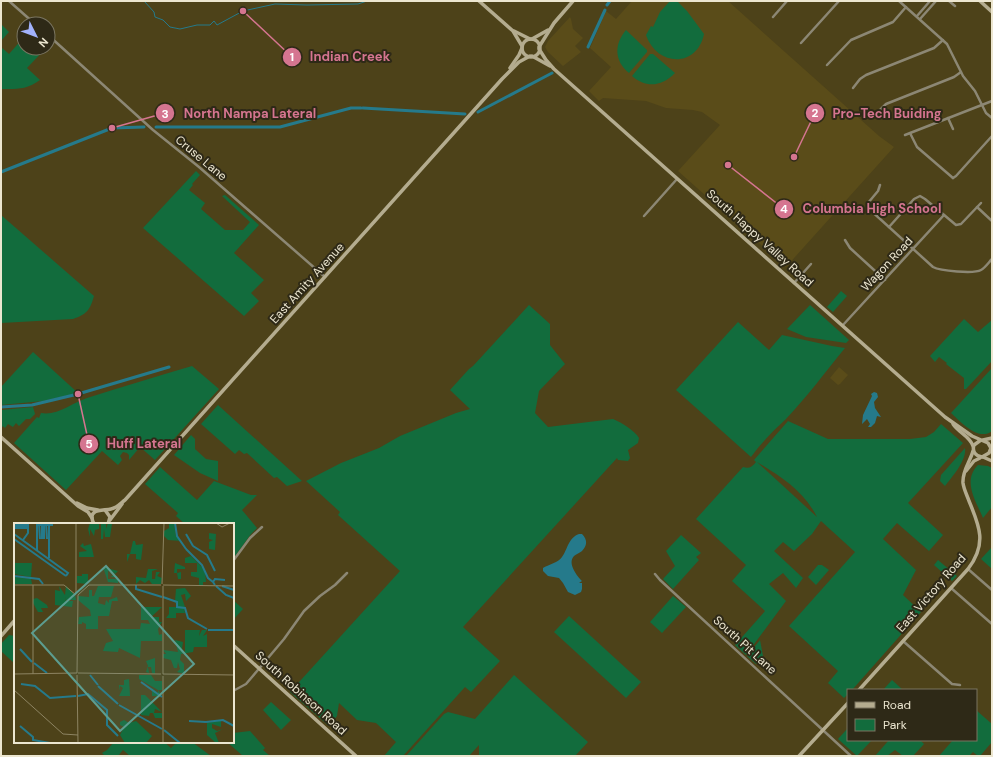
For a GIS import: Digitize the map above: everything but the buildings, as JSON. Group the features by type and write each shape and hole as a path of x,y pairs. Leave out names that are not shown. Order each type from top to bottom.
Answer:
{"main road":[{"path":"479,1 513,31 537,42 539,48"},
{"path":"513,31 524,53 531,56 537,54 549,30 573,1"},
{"path":"980,1 992,10"},
{"path":"522,47 524,42 549,30"},
{"name":"East Amity Avenue","path":"502,79 519,56 522,47"},
{"name":"South Happy Valley Road","path":"539,48 546,60 554,69 952,422"},
{"name":"South Happy Valley Road","path":"531,56 554,69"},
{"name":"East Amity Avenue","path":"109,522 125,500 502,79 519,62 531,56"},
{"path":"952,422 972,436 988,443 991,450 987,455 974,461 964,473"},
{"path":"952,422 956,428 970,439 976,456 992,461"},
{"path":"1,437 78,506 88,512 93,521"},
{"path":"973,449 976,442 992,438"},
{"name":"East Victory Road","path":"860,689 968,569 978,551 980,537 978,523 963,483 964,470 973,449"},
{"name":"East Amity Avenue","path":"105,510 114,508 125,500"},
{"path":"74,502 87,508 105,510 109,514 109,522"},
{"path":"93,521 94,513 99,510"},
{"path":"1,636 14,621"},
{"name":"South Robinson Road","path":"234,646 356,756"},
{"path":"799,756 847,703"}],"street":[{"path":"9,1 26,16"},
{"path":"773,17 787,1"},
{"path":"801,43 838,1"},
{"path":"899,1 947,44 963,76 975,91 986,113 992,118"},
{"path":"916,16 930,1"},
{"path":"920,19 936,1"},
{"path":"949,1 955,6"},
{"path":"827,65 851,40 893,22 906,7"},
{"path":"853,88 860,79 866,75 934,48 943,40"},
{"name":"Cruse Lane","path":"56,42 158,134 199,167 325,277"},
{"path":"878,111 886,104 954,77 961,72"},
{"path":"906,135 992,101"},
{"path":"948,118 953,129"},
{"path":"910,133 917,147 953,180 992,136"},
{"path":"644,216 678,179"},
{"path":"880,185 878,191 867,205 870,211 933,267 939,269 977,272 983,269 992,259"},
{"path":"889,227 914,199 920,196 953,224 958,225 963,222 981,203"},
{"path":"977,207 992,221"},
{"name":"Wagon Road","path":"842,325 944,215"},
{"path":"845,240 850,248 885,280"},
{"path":"794,282 811,264"},
{"path":"234,560 250,538 262,526"},
{"path":"968,569 992,590"},
{"path":"234,690 246,684 284,639 304,611 347,573"},
{"name":"South Pit Lane","path":"655,574 851,756"},
{"path":"951,588 992,624"},
{"path":"903,641 952,684 960,685"}],"shaded area":[{"path":"632,1 728,1 879,136 894,147 786,267 678,171 720,125 702,112 666,108 646,101 603,98 599,101 589,91 611,67 590,48 606,11 616,19"},
{"path":"570,17 573,29 583,38 575,46 581,52 563,66 548,52 545,47 548,41"},
{"path":"839,367 848,375 838,385 830,378"}],"green space":[{"path":"670,1 677,1 687,11 704,34 700,45 694,53 685,58 667,58 651,46 646,35 651,26 653,27 660,12"},
{"path":"1,24 9,32 1,41"},
{"path":"626,30 647,50 647,52 629,73 618,58 617,52 619,41"},
{"path":"16,46 16,56 38,56 27,68 40,80 26,87 17,89 1,89 1,47 9,54"},
{"path":"650,54 653,54 675,73 670,78 654,84 643,83 637,80 632,76"},
{"path":"196,171 200,175 189,190 205,203 201,209 225,230 243,230 250,222 222,196 225,195 259,225 234,253 264,280 251,293 259,301 244,316 143,228"},
{"path":"1,215 94,296 91,305 85,313 73,319 1,323"},
{"path":"841,291 847,296 833,312 827,307"},
{"path":"529,305 550,324 550,345 565,364 539,391 535,413 548,427 613,419 624,424 634,432 639,438 638,443 628,450 630,458 628,461 618,460 617,458 463,627 500,661 471,692 465,687 403,756 384,756 396,742 376,723 357,720 339,703 337,716 329,726 290,692 400,571 338,515 340,512 306,481 341,463 379,448 400,436 456,413 470,409 450,390"},
{"path":"810,305 849,340 846,343 806,337 787,329"},
{"path":"964,319 978,332 992,320 992,361 966,389 964,389 964,378 939,357 935,362 930,356"},
{"path":"738,322 769,350 782,335 845,348 801,402 763,442 751,457 676,390"},
{"path":"33,352 78,393 43,401 1,405 1,387"},
{"path":"192,366 219,389 155,460 140,447 129,460 129,455 123,452 120,456 122,460 118,465 102,451 66,490 14,443 37,417 39,418 41,413 53,413 81,400"},
{"path":"992,368 992,431 987,434 981,434 964,425 951,413"},
{"path":"218,405 302,481 287,486 277,477 274,478 247,453 244,454 239,450 235,454 201,424"},
{"path":"33,407 35,414 30,419 26,419 19,426 16,423 13,427 8,424 5,428 3,426 1,429 1,410"},
{"path":"788,421 828,439 910,439 926,437 934,432 941,424 963,443 908,503 943,535 929,551 897,523 883,539 916,570 903,595 921,612 853,689 847,689 847,695 844,698 828,683 838,671 789,626 855,552 821,521 812,534 794,551 783,542 774,551 803,578 796,588 783,573 769,584 786,601 746,655 735,645 765,611 732,581 746,565 696,519 743,467 749,468 756,462 754,460","holes":["757,462 783,479 805,499 817,517"]},
{"path":"191,435 195,439 195,449 206,459 218,461 218,481 200,473 174,455"},
{"path":"965,448 964,458 945,486 940,481 941,475"},
{"path":"978,465 992,468 992,507 983,518 974,498 971,484 973,471"},
{"path":"160,467 197,500 214,481 251,495 257,495 242,510 257,528 234,558 234,523 184,523 176,516 178,513 145,484"},
{"path":"681,535 701,553 696,557 699,560 673,589 663,579 675,566 666,551"},
{"path":"992,547 992,569 981,559"},
{"path":"938,560 957,576 952,581 934,565"},
{"path":"818,565 822,565 829,570 816,585 808,577"},
{"path":"673,596 686,607 662,633 650,622"},
{"path":"234,601 243,609 234,619"},
{"path":"569,616 641,682 626,698 554,632"},
{"path":"9,635 14,636 14,663 1,651 1,644"},
{"path":"760,640 763,656 756,664 747,656"},
{"path":"514,675 588,742 575,756 479,756 479,745 469,756 406,756 444,714 448,712 475,719"},
{"path":"892,680 902,689 884,689"},
{"path":"271,702 291,720 281,730 263,710"},
{"path":"977,711 992,724 992,742 980,756 973,752 969,756 939,756 952,741 977,741"},
{"path":"847,729 847,741 871,741 857,756 838,739"},
{"path":"250,731 265,748 263,750 270,756 243,756 228,743 234,743 234,733"},
{"path":"888,741 921,741 924,744 913,756 903,756 895,750 887,756 875,756"},
{"path":"113,743 165,743 171,748 176,743 193,743 211,756 130,756 123,750 118,756 105,756 102,753"}],"water":[{"path":"874,392 877,393 878,397 874,402 875,408 881,417 877,416 875,423 871,427 868,427 870,424 867,419 862,424 863,415 872,396 871,394"},
{"path":"579,534 584,536 586,545 581,552 572,559 572,566 582,581 579,583 582,583 581,592 575,595 568,592 559,578 548,576 543,571 543,568 561,559 570,541"}],"waterway":[{"path":"144,1 154,12 155,17 163,20 170,27 180,29 197,25 210,25 214,21 217,25 243,11 275,4 358,4 367,1"},
{"path":"607,5 610,1"},
{"path":"588,47 605,10"},
{"path":"478,112 552,73"},
{"path":"156,127 280,127 351,108 361,108"},
{"path":"363,108 465,114"},
{"path":"1,172 112,128 144,127"},
{"path":"1,407 32,405 78,394 169,367"}],"place":[{"name":"Indian Creek","path":"243,11"},
{"name":"North Nampa Lateral","path":"112,128"},
{"name":"Pro-Tech Buiding","path":"794,157"},
{"name":"Columbia High School","path":"728,165"},
{"name":"Huff Lateral","path":"78,394"}]}
